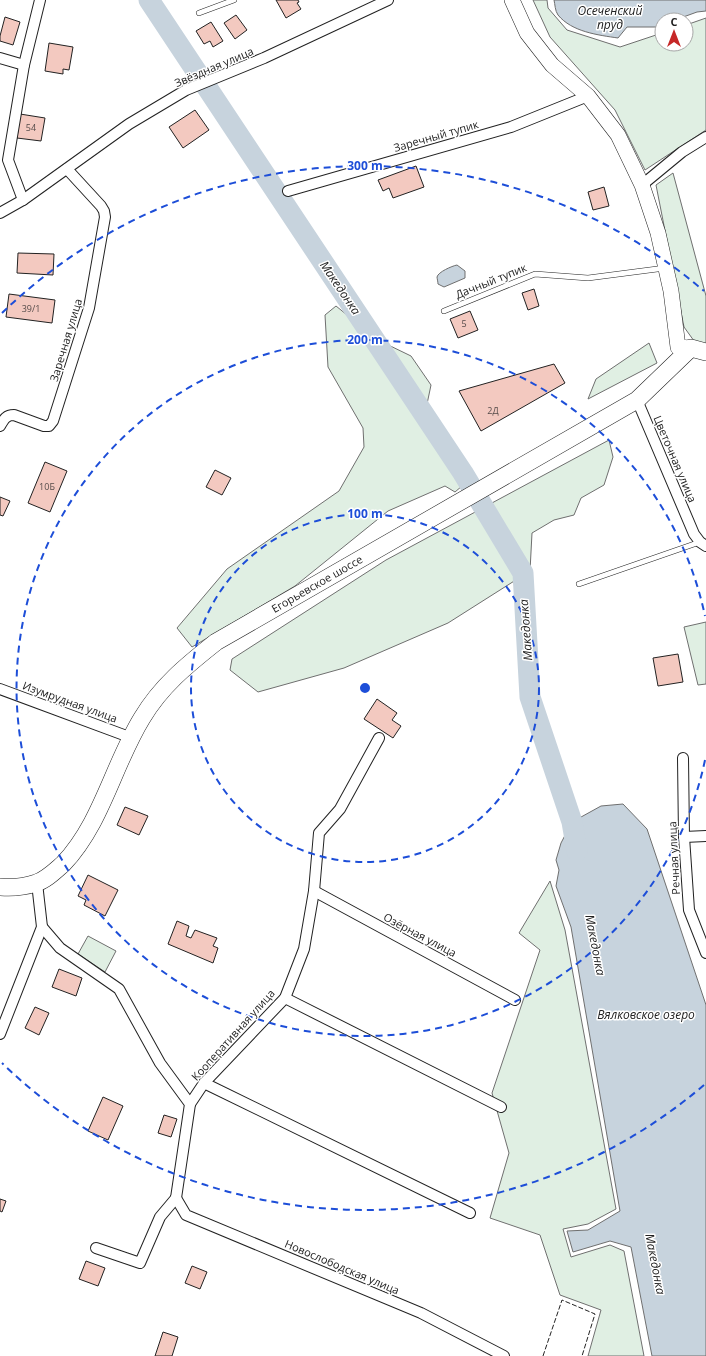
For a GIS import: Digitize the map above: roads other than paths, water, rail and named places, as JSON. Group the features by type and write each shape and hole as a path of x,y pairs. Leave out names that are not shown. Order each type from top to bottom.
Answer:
{"main road":[{"path":"512,0 527,34 552,65 588,96 618,135 642,185 658,233 671,291 678,347 699,350"},
{"name":"Егорьевское шоссе","path":"0,887 25,886 37,883 59,868 71,855 81,842 98,811 132,738 148,708 168,683 181,670 216,642 637,400 699,350"}],"street":[{"path":"23,200 8,160 24,65 40,0"},
{"name":"Звёздная улица","path":"0,213 23,200 129,124 186,90 264,58 388,0"},
{"path":"0,58 24,65"},
{"name":"Заречный тупик","path":"288,191 511,127 588,96"},
{"path":"642,185 682,152 706,137"},
{"name":"Заречная улица","path":"0,426 8,415 14,415 44,426 49,426 53,421 90,308 105,217 101,206 67,168"},
{"name":"Цветочная улица","path":"637,400 694,534 703,544"},
{"name":"Изумрудная улица","path":"0,689 132,738"},
{"name":"Кооперативная улица","path":"176,1198 190,1104 204,1083 285,998 304,949 314,891 319,833 340,809 379,738"},
{"name":"Речная улица","path":"683,758 684,837 689,910 706,953"},
{"path":"684,837 706,836"},
{"path":"0,1034 42,927 37,883"},
{"name":"Озёрная улица","path":"314,891 515,1000"},
{"name":"Кооперативная улица","path":"42,927 60,948 119,989 160,1063 190,1104"},
{"path":"285,998 501,1107"},
{"path":"204,1083 470,1213"},
{"path":"96,1248 140,1263 160,1218 176,1198"},
{"name":"Новослободская улица","path":"176,1198 186,1215 421,1313 504,1356"}],"lane":[{"path":"199,13 234,0"},
{"name":"Дачный тупик","path":"444,311 535,274 588,278 666,268"},
{"path":"579,584 703,544"}],"water":[{"name":"Осеченский пруд","path":"554,0 706,0 706,11 694,13 654,12 654,27 627,27 618,38 602,36 578,29 564,21 558,15"},
{"path":"457,265 465,271 465,278 444,287 438,284 437,277 442,271"},
{"name":"Вялковское озеро","path":"623,804 647,829 706,1005 706,1356 652,1356 631,1247 610,1241 573,1252 567,1231 588,1230 620,1211 571,927 556,886 559,870 556,860 561,843 572,822 601,806"}],"waterway":[{"name":"Македонка","path":"149,0 463,473 523,573 530,697 572,822 577,851"}]}
